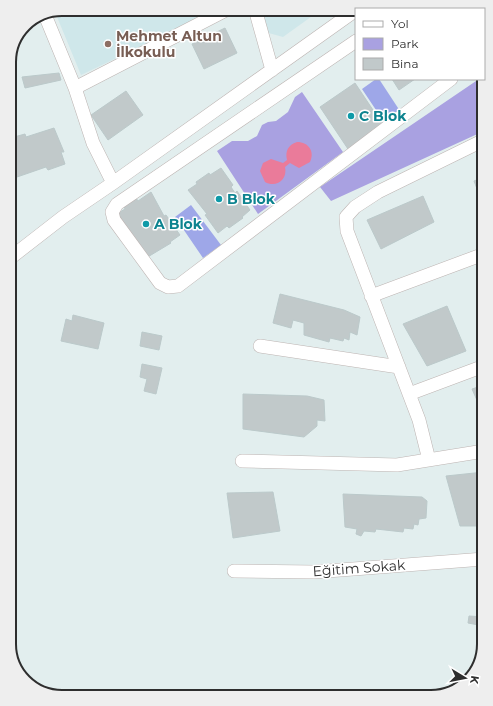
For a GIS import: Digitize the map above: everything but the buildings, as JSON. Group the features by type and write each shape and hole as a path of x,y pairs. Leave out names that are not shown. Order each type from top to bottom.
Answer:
{"street":[{"path":"75,88 214,16"},
{"path":"257,16 272,70"},
{"path":"16,254 63,217 348,16"},
{"path":"47,18 75,88 93,143 113,183"},
{"path":"355,42 117,204 112,212 114,220 163,285 173,288 178,286 450,80"},
{"path":"243,91 254,110"},
{"path":"429,460 419,420 347,230 346,217 355,207 378,192 477,143"},
{"path":"371,296 477,257"},
{"path":"260,346 399,367"},
{"path":"408,394 477,369"},
{"path":"242,461 397,465 477,452"},
{"name":"Eğitim Sokak","path":"234,572 314,572 477,560"}],"shaded area":[{"name":"Mehmet Altun İlkokulu","path":"204,16 81,75 57,17"},
{"path":"261,16 312,16 283,37 265,32"},
{"path":"375,80 380,80 400,111 384,122 362,89"},
{"path":"301,142 310,148 312,155 310,162 299,168 290,163 285,167 285,176 280,182 269,184 265,182 260,171 263,163 271,159 283,163 287,160 286,154 288,149 291,145"},
{"path":"191,205 221,245 203,258 175,217"}],"green space":[{"path":"477,80 477,134 331,201 320,187"},
{"path":"302,92 343,152 258,214 217,151 232,141 248,141 257,136 262,125 268,122 276,121 288,112 295,97"}],"place":[{"name":"Mehmet Altun İlkokulu","path":"108,44"},
{"name":"C Blok","path":"351,116"},
{"name":"B Blok","path":"219,199"},
{"name":"A Blok","path":"146,224"}]}
